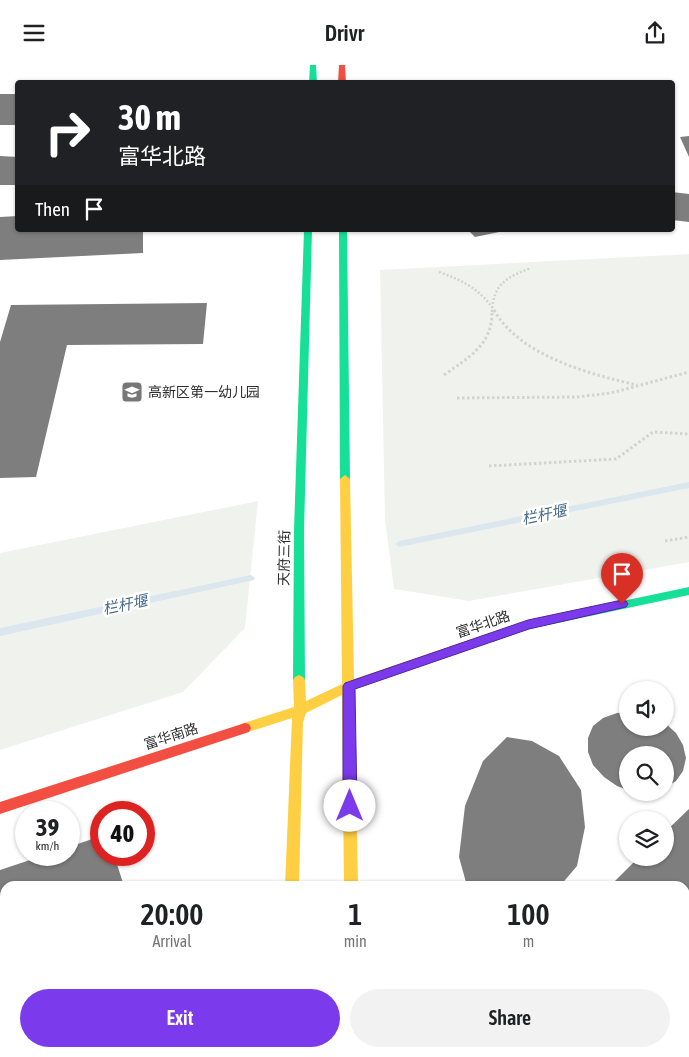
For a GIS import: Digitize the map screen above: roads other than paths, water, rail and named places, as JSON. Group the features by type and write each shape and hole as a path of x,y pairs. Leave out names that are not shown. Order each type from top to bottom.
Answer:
{"street":[{"path":"313,65 313,80"},
{"path":"342,65 342,80"},
{"name":"天府三街","path":"292,881 297,722 300,710 299,522 308,232"},
{"path":"344,232 346,609 349,686 351,881"},
{"name":"富华北路","path":"349,686 528,625 689,591"},
{"name":"富华南路","path":"0,807 300,710 349,686"}],"waterway":[{"name":"栏杆堰","path":"399,544 689,485"},
{"name":"栏杆堰","path":"0,632 251,578"}],"place":[{"name":"高新区第一幼儿园","path":"132,392"}]}
